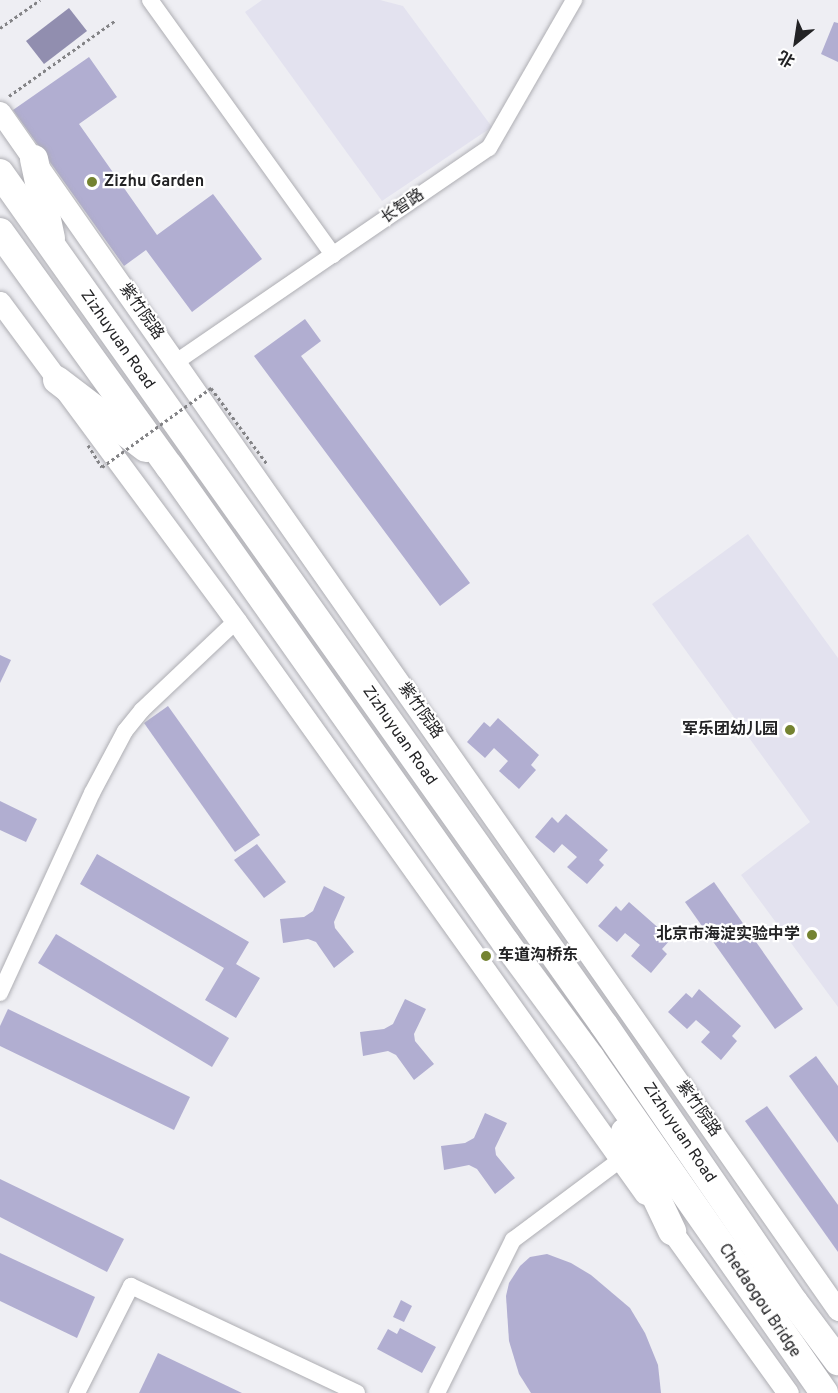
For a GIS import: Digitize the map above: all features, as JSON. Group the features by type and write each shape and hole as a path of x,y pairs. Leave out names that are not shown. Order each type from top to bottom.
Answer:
{"highway":[{"path":"34,159 55,251"},
{"name":"Zizhuyuan Road","path":"0,173 604,1025 794,1302"},
{"name":"Zizhuyuan Road","path":"0,232 696,1208"},
{"path":"57,380 169,466"},
{"path":"590,1057 672,1231"},
{"name":"Chedaogou Bridge","path":"696,1208 778,1332 824,1393"},
{"path":"794,1302 838,1327"},
{"name":"Chedaogou Bridge","path":"794,1302 838,1361"}],"street":[{"path":"150,0 333,255"},
{"name":"长智路","path":"176,362 489,148 574,0"},
{"name":"紫竹院路","path":"0,112 838,1310"},
{"path":"0,302 236,621 788,1393"},
{"path":"0,993 92,793 125,731 142,710 236,621"},
{"path":"437,1393 513,1240 620,1160"},
{"path":"77,1393 131,1286 357,1393"}],"path":[{"path":"0,28 40,0"},
{"path":"0,102 116,20"},
{"path":"88,444 102,467 211,388 267,464"}],"shaded area":[{"path":"262,0 380,0 403,6 492,127 382,201 245,12"},
{"path":"69,8 87,31 44,64 26,41"},
{"name":"军乐团幼儿园","path":"748,534 838,658 838,1007 741,875 810,822 652,604"}],"building":[{"path":"834,22 838,23 838,62 821,54"},
{"name":"Zizhu Garden","path":"89,57 117,97 79,124 157,235 213,194 262,259 192,312 146,250 124,266 13,110"},
{"path":"305,319 321,341 301,356 470,583 440,606 254,356"},
{"path":"0,655 11,660 0,683"},
{"path":"168,706 260,835 235,852 144,723"},
{"path":"498,718 539,755 531,765 536,770 519,789 499,771 508,761 494,748 485,758 467,742 484,722 490,727"},
{"path":"0,801 37,819 26,842 0,830"},
{"path":"566,814 608,850 599,860 604,865 587,884 567,867 577,857 562,844 554,853 535,837 552,817 558,823"},
{"path":"257,844 286,882 264,898 234,860"},
{"path":"97,854 249,942 236,964 260,978 236,1018 205,1000 224,968 80,884"},
{"path":"714,882 803,1009 775,1029 685,902"},
{"path":"324,886 345,897 334,922 335,928 354,952 334,968 316,942 308,939 283,943 280,919 304,917 313,911"},
{"path":"629,902 671,939 662,949 667,954 651,973 631,956 640,945 625,933 617,942 598,926 616,906 621,911"},
{"path":"56,934 229,1038 212,1067 38,963"},
{"path":"699,989 741,1026 732,1036 737,1041 721,1060 701,1042 710,1032 696,1020 687,1029 668,1012 686,993 692,998"},
{"path":"405,999 426,1009 414,1034 415,1041 434,1064 414,1080 396,1055 388,1051 363,1056 360,1032 384,1029 393,1024"},
{"path":"8,1009 190,1097 174,1130 0,1046 0,1026"},
{"path":"816,1056 838,1086 838,1143 789,1076"},
{"path":"767,1106 838,1205 838,1252 745,1121"},
{"path":"485,1113 507,1123 495,1148 496,1155 515,1178 495,1194 477,1169 469,1165 444,1170 441,1146 465,1143 474,1138"},
{"path":"0,1179 124,1239 107,1272 0,1217"},
{"path":"0,1253 95,1297 77,1338 0,1301"},
{"path":"547,1254 571,1263 591,1275 630,1308 645,1333 658,1365 661,1393 531,1393 519,1374 509,1341 506,1296 509,1283 520,1266 530,1257"},
{"path":"401,1300 412,1306 404,1322 393,1317"},
{"path":"400,1328 436,1347 422,1373 377,1349 388,1329 397,1334"},
{"path":"158,1353 242,1393 139,1393"}],"place":[{"name":"Zizhu Garden","path":"92,182"},
{"name":"军乐团幼儿园","path":"790,730"},
{"name":"北京市海淀实验中学","path":"812,935"},
{"name":"车道沟桥东","path":"486,956"}]}
